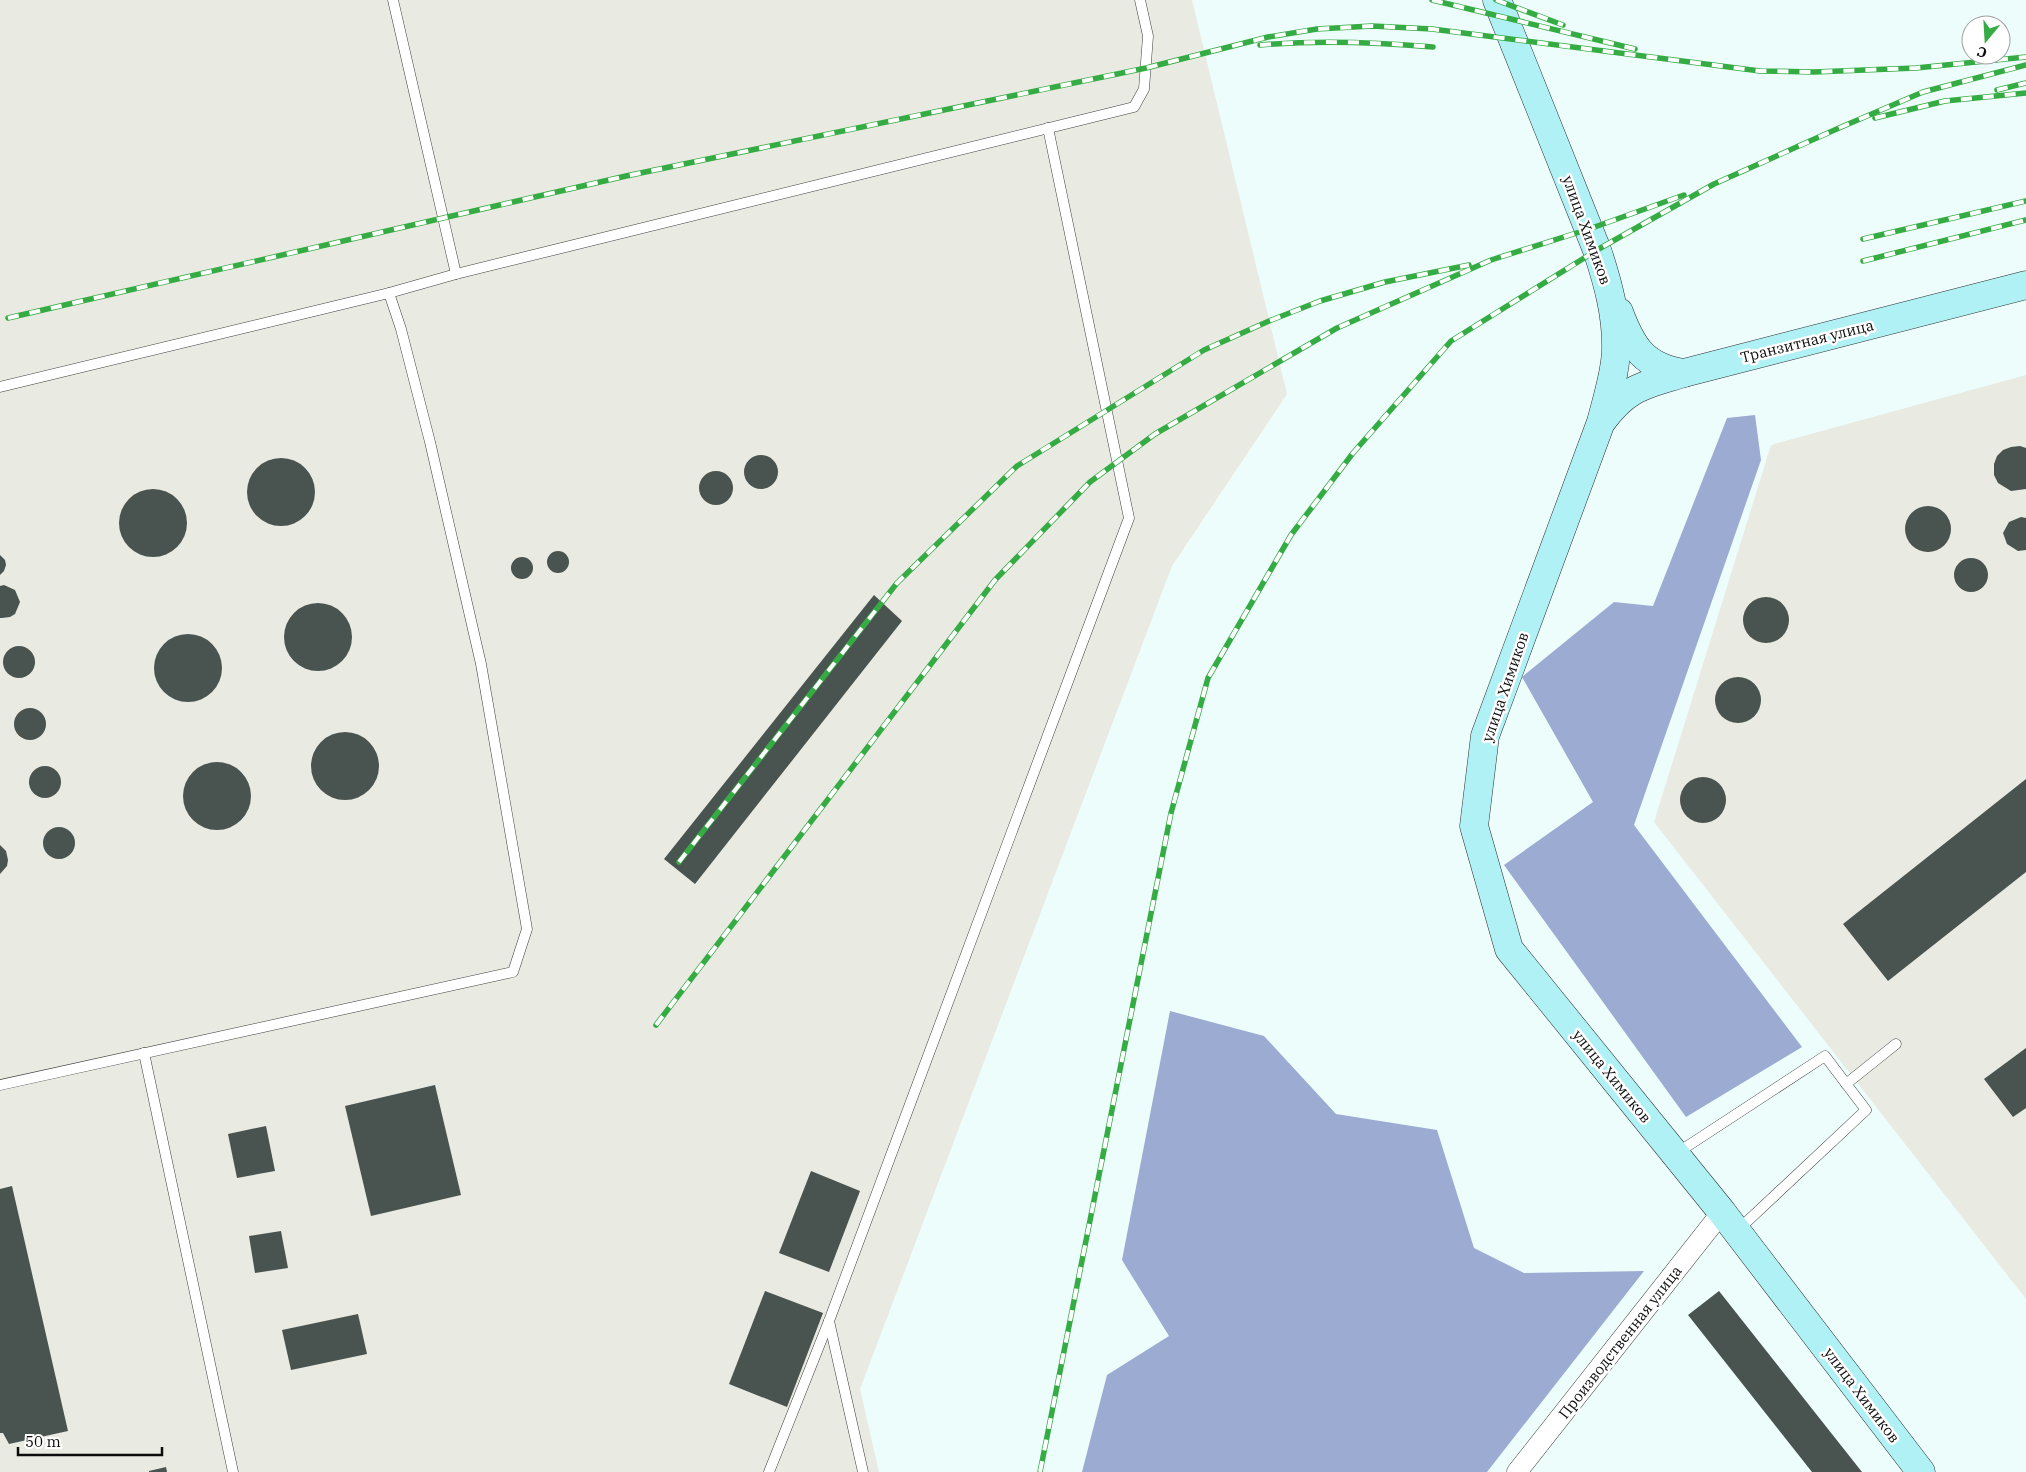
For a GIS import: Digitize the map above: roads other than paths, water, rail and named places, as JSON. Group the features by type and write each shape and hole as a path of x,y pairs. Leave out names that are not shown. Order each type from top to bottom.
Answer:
{"street":[{"name":"улица Химиков","path":"1497,0 1592,236 1609,286 1616,351 1613,375 1601,422 1485,736 1474,826 1509,949 1730,1222 1921,1472"},
{"name":"Транзитная улица","path":"1601,422 1615,404 1638,387 1684,373 2026,284"},
{"path":"1609,286 1626,330 1639,352 1652,364 1667,371 1684,373"},
{"name":"Производственная улица","path":"1517,1472 1730,1222"}],"lane":[{"path":"393,0 456,274"},
{"path":"0,386 389,293 456,274 1134,107 1144,89 1148,36 1140,0"},
{"path":"769,1472 829,1321 1130,518 1048,128"},
{"path":"0,1085 513,972 527,929 481,664 430,442 401,329 389,293"},
{"path":"1846,1084 1896,1044"},
{"path":"144,1053 233,1472"},
{"path":"1675,1154 1824,1056 1866,1110 1730,1222"},
{"path":"829,1321 863,1472"}],"railway":[{"path":"1432,0 1635,49"},
{"path":"1496,0 1563,25"},
{"path":"8,318 626,176 1146,68 1268,37 1317,29 1372,26 1432,29 1760,71 1814,72 1916,68 2026,57"},
{"path":"1260,45 1346,42 1433,47"},
{"path":"1040,1472 1171,813 1208,678 1291,535 1353,453 1451,341 1597,250 1714,184 1923,92 2026,65"},
{"path":"1997,90 2026,83"},
{"path":"1875,118 1945,101 2026,93"},
{"path":"656,1025 995,580 1090,482 1155,434 1337,328 1491,260 1589,229 1684,195"},
{"path":"1863,239 2026,201"},
{"path":"1863,261 2026,220"},
{"path":"679,862 897,583 1017,466 1204,350 1269,321 1320,301 1385,282 1469,265"}]}
